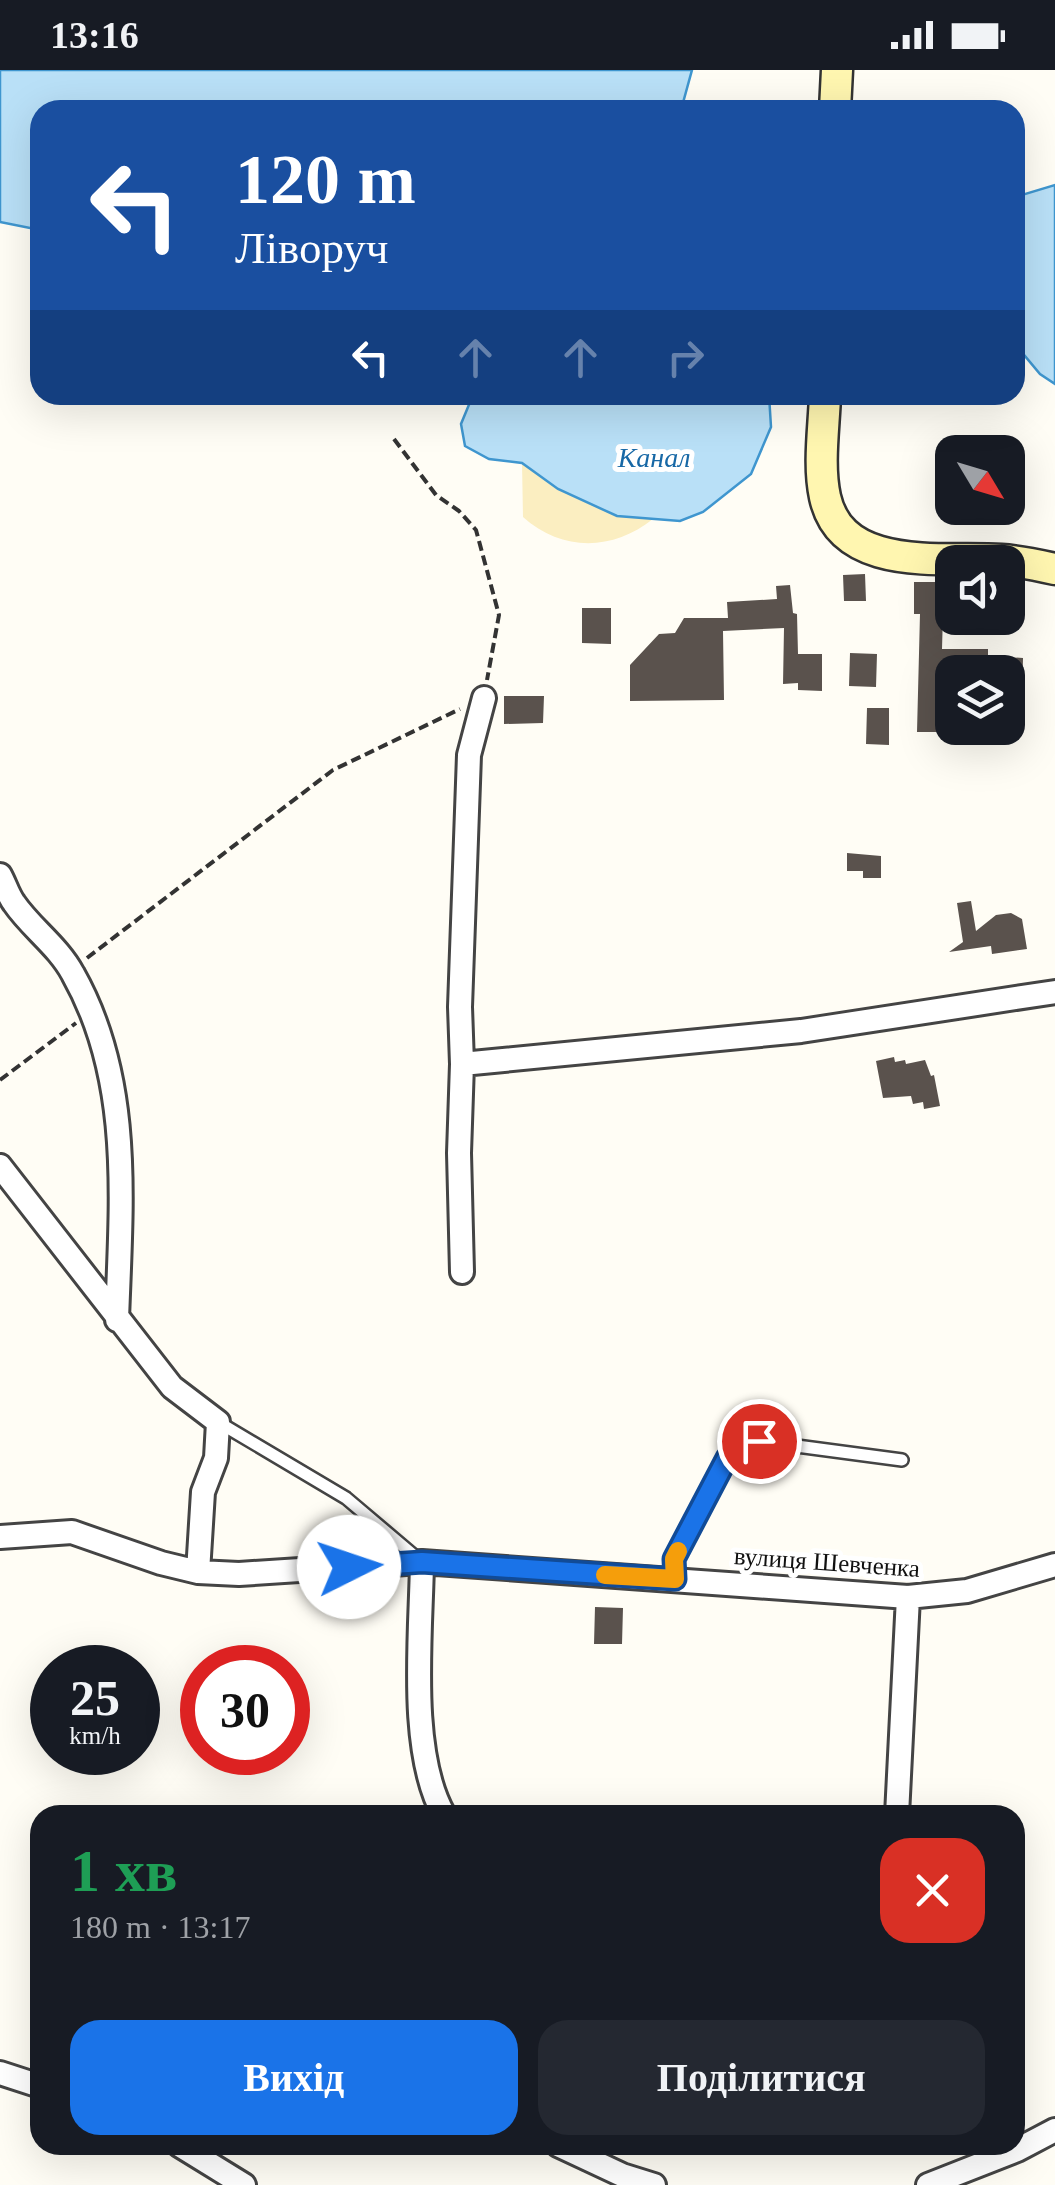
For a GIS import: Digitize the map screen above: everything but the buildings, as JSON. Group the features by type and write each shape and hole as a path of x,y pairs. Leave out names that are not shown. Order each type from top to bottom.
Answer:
{"street":[{"path":"835,100 836,70"},
{"path":"825,405 825,496 837,523 851,537 886,554 911,559 1002,560 1055,569"},
{"path":"462,1272 460,1006 469,755 484,698"},
{"path":"0,875 14,903 71,970 106,1050 122,1168 118,1320"},
{"path":"462,1064 801,1031 1055,992"},
{"path":"0,1166 172,1387 218,1422 216,1458 203,1492 198,1572"},
{"name":"вулиця Шевченка","path":"0,1537 72,1532 198,1572 239,1574 422,1562 908,1598 966,1591 1055,1565"},
{"path":"422,1562 421,1721 427,1768 440,1805"},
{"path":"898,1805 908,1598"},
{"path":"0,2072 30,2082"},
{"path":"1025,2146 1055,2130"},
{"path":"195,2155 244,2185"},
{"path":"579,2155 654,2185"},
{"path":"928,2185 1004,2155"}],"lane":[{"path":"218,1422 346,1498 422,1562"},
{"path":"675,1579 674,1559 684,1537 735,1448 759,1441 902,1460"}],"path":[{"path":"71,970 333,770 484,698 499,616 476,530 459,511 436,495 394,439"},
{"path":"0,1080 92,1012"}],"sand":[{"path":"522,463 583,501 653,519 638,530 605,542 554,537 523,517"}],"water":[{"path":"0,70 692,70 684,100 30,100 30,228 0,222"},
{"path":"1055,185 1055,384 1025,356 1025,194"},
{"name":"Канал","path":"469,405 770,405 771,427 751,474 703,512 680,521 617,516 558,489 522,463 489,459 465,446 461,424"}],"slow traffic":[{"path":"605,1575 675,1579 674,1559 678,1551"}],"route":[{"path":"349,1567 422,1562 675,1579 674,1559 727,1458 735,1448 759,1441"}]}
